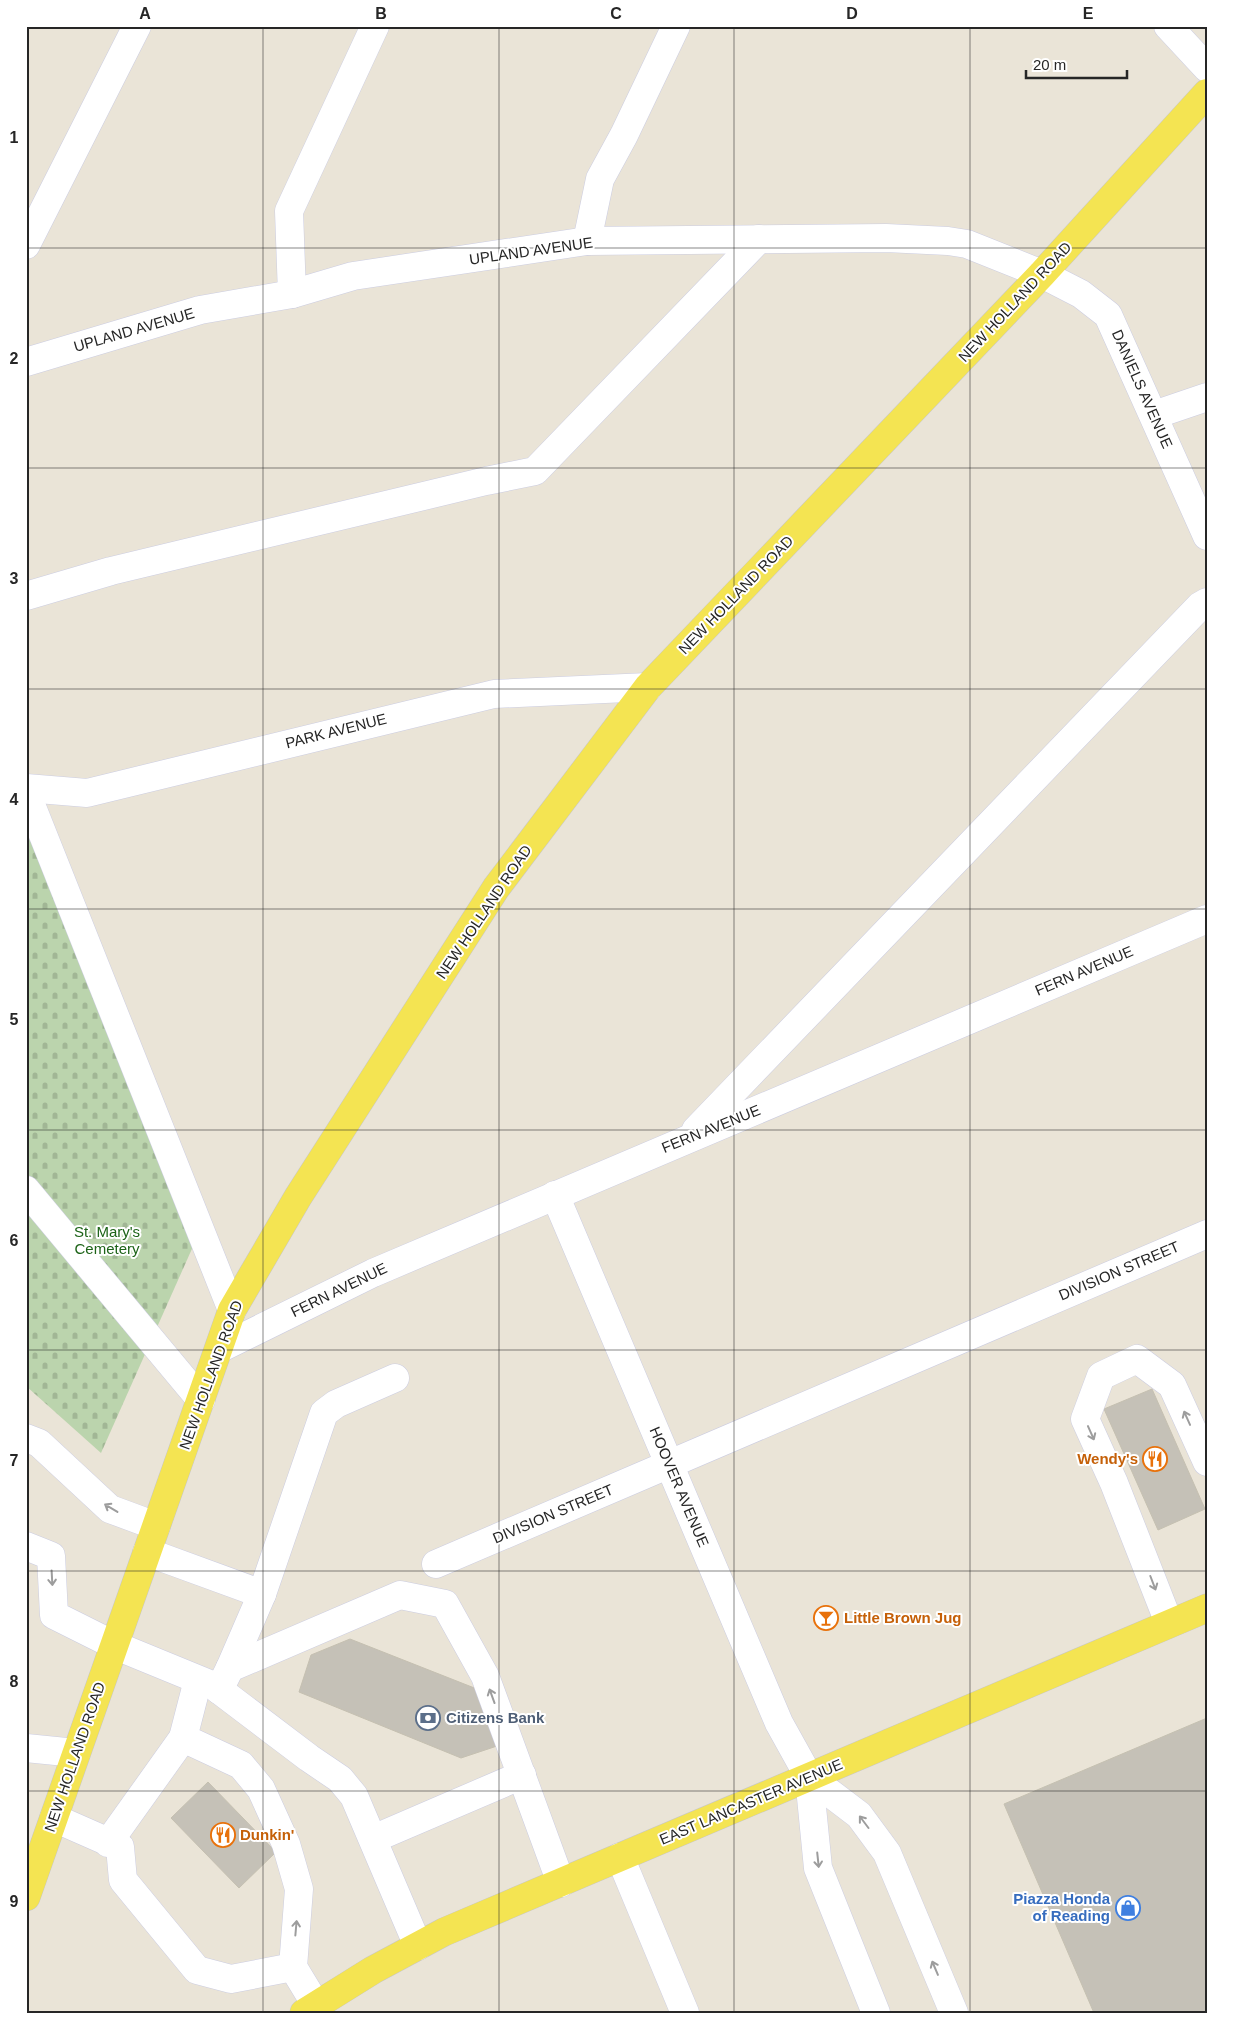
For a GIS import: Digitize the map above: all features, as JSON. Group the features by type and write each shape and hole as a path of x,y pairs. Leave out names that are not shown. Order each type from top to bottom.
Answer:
{"main road":[{"name":"NEW HOLLAND ROAD","path":"26,1897 232,1310 298,1197 496,888 648,687 1042,274 1207,93"},
{"name":"EAST LANCASTER AVENUE","path":"310,2009 373,1970 444,1932 1207,1608"}],"street":[{"path":"26,245 137,26"},
{"path":"292,294 289,211 375,26"},
{"path":"587,241 600,179 624,135 676,26"},
{"path":"1168,26 1207,68"},
{"name":"UPLAND AVENUE","path":"26,362 200,310 292,294 353,276 587,241 886,238 948,240 967,244 1042,274"},
{"path":"26,596 121,569 486,481 535,471 759,239"},
{"name":"DANIELS AVENUE","path":"1042,274 1081,294 1108,315 1207,536"},
{"path":"1154,415 1207,397"},
{"path":"690,1137 1200,606 1207,602"},
{"name":"PARK AVENUE","path":"26,790 87,793 494,694 648,687"},
{"path":"26,790 232,1310"},
{"name":"FERN AVENUE","path":"219,1349 373,1273 555,1194 817,1086 1207,919"},
{"name":"HOOVER AVENUE","path":"555,1194 779,1723 809,1777"},
{"path":"30,1205 201,1400"},
{"name":"DIVISION STREET","path":"436,1564 1207,1234"},
{"path":"1169,1624 1114,1482 1085,1419 1101,1376 1137,1359 1172,1385 1207,1462"},
{"path":"108,1842 183,1738 262,1594 324,1413 336,1404 395,1378"},
{"path":"26,1438 39,1443 110,1509 156,1526"},
{"path":"26,1546 51,1556 54,1615 114,1645 216,1679 309,1758 340,1779 354,1796 418,1946"},
{"path":"147,1552 262,1594"},
{"path":"216,1679 400,1595 445,1604 485,1676 561,1883"},
{"path":"183,1738 242,1765 261,1789 286,1844 299,1889 293,1967 310,2009"},
{"path":"26,1748 76,1753"},
{"path":"373,1839 522,1775"},
{"path":"809,1777 818,1868 876,2013"},
{"path":"809,1777 858,1815 887,1853 954,2013"},
{"path":"54,1818 120,1847 123,1880 197,1970 231,1979 293,1967"},
{"path":"620,1857 685,2013"}],"green space":[{"name":"St. Mary's Cemetery","path":"26,830 195,1242 101,1453 26,1386"}],"building":[{"name":"Wendy's","path":"1152,1389 1205,1509 1158,1530 1104,1409"},
{"name":"Citizens Bank","path":"350,1639 482,1691 503,1744 461,1758 299,1692 311,1655"},
{"name":"Piazza Honda of Reading","path":"1207,1718 1207,2013 1094,2013 1004,1804"},
{"name":"Dunkin'","path":"208,1782 276,1852 239,1888 171,1818"}],"place":[{"name":"Wendy's","path":"1155,1459"},
{"name":"Little Brown Jug","path":"826,1618"},
{"name":"Citizens Bank","path":"428,1718"},
{"name":"Dunkin'","path":"223,1835"},
{"name":"Piazza Honda of Reading","path":"1128,1908"}]}
